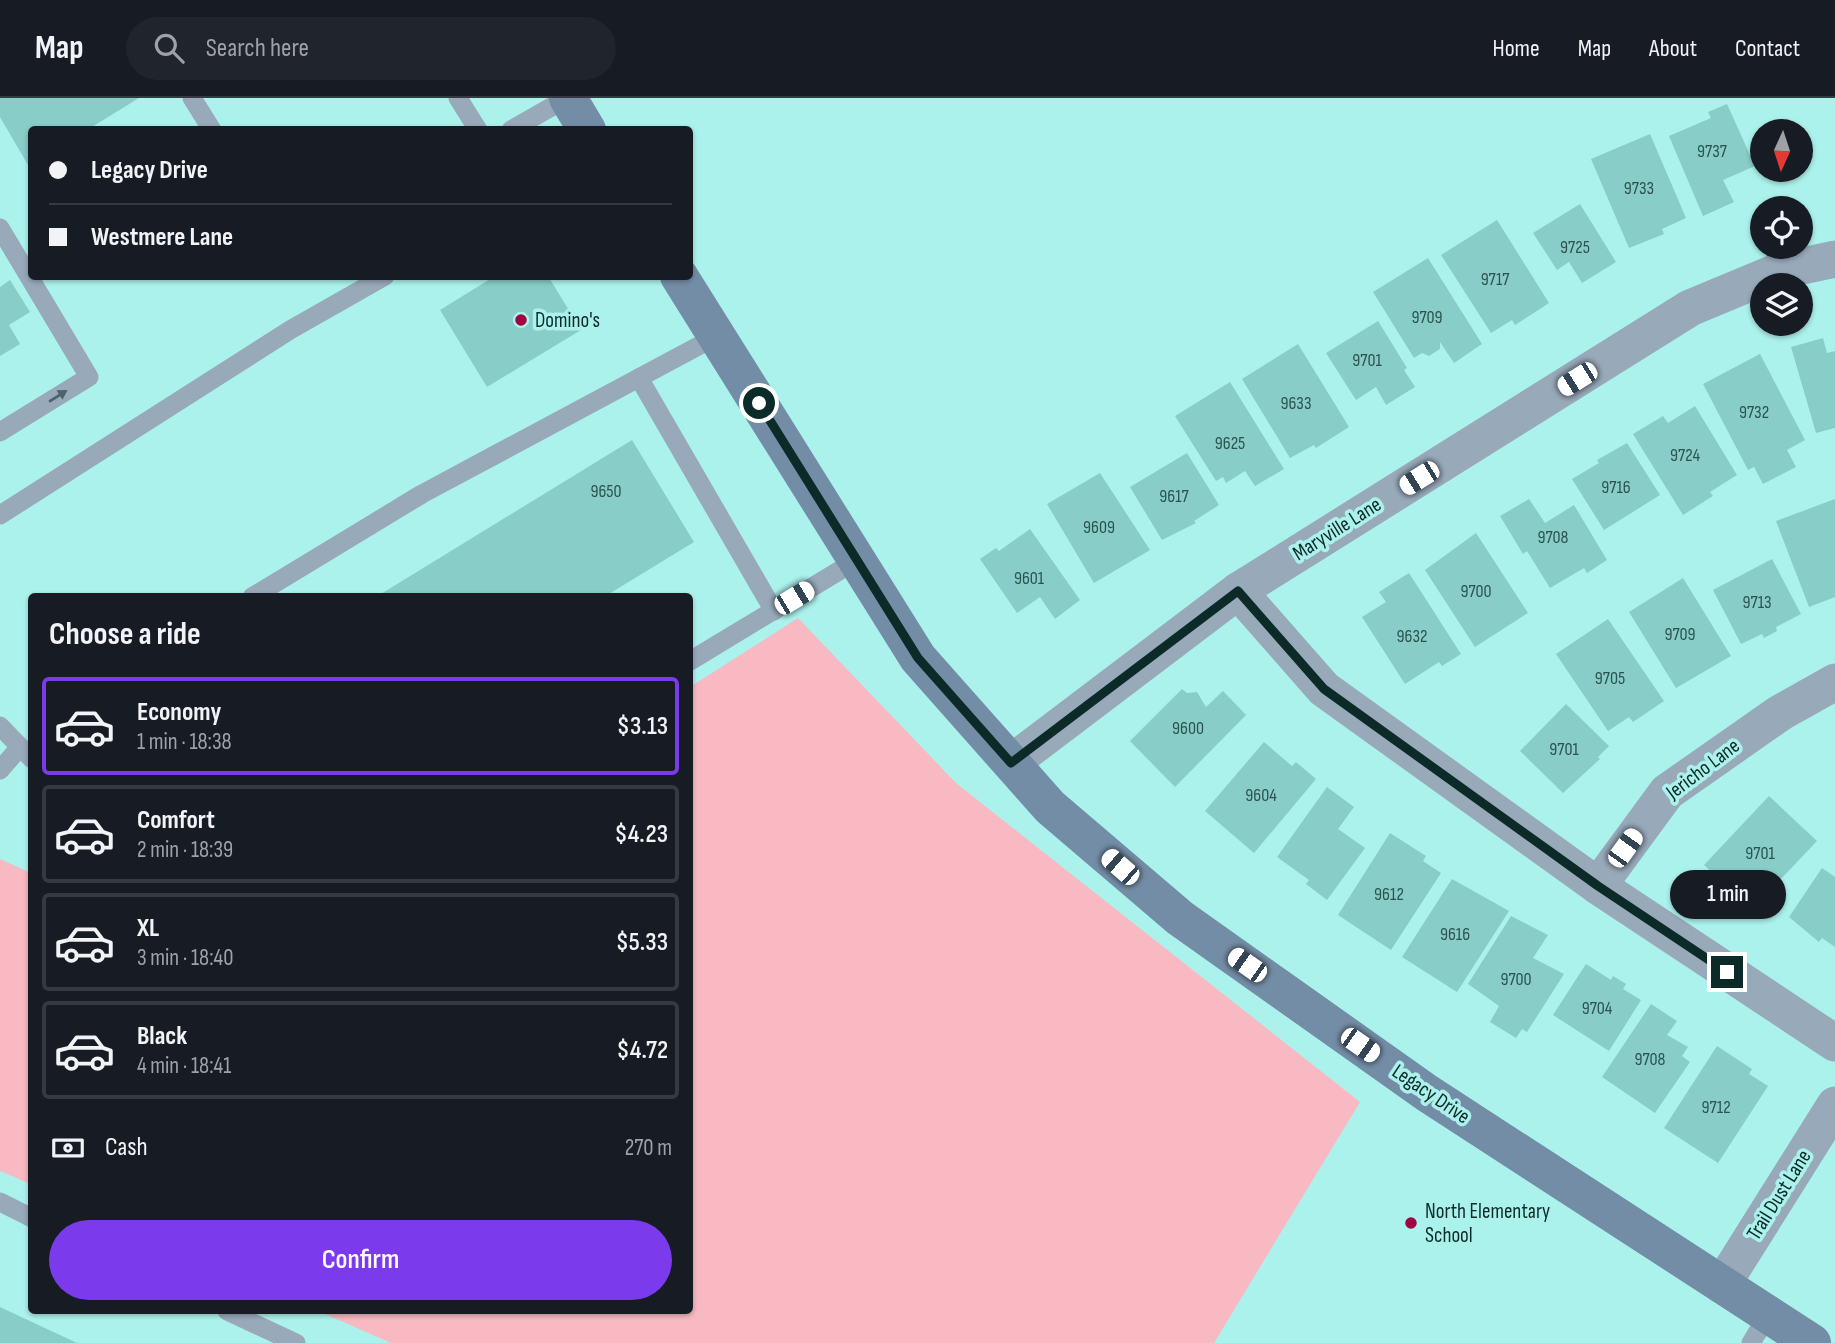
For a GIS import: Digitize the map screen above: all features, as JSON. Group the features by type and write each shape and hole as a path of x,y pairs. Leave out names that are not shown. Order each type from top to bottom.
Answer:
{"street":[{"path":"567,98 584,126"},
{"name":"Maryville Lane","path":"1011,763 1238,591 1690,308 1779,271 1835,259"},
{"name":"Legacy Drive","path":"682,280 918,658 1050,807 1180,918 1427,1093 1722,1285 1759,1329 1812,1343"},
{"path":"1238,591 1324,689 1598,886 1835,1044"},
{"name":"Jericho Lane","path":"1598,886 1667,792 1780,713 1835,682"},
{"name":"Trail Dust Lane","path":"1722,1285 1835,1105"}],"lane":[{"path":"192,98 210,126"},
{"path":"458,98 476,126"},
{"path":"518,126 567,98"},
{"path":"0,228 28,275"},
{"path":"0,432 89,377 31,280"},
{"path":"0,515 289,330 378,280"},
{"path":"259,593 422,494 717,336"},
{"path":"639,378 774,611"},
{"path":"693,659 857,560"},
{"path":"0,726 26,749 0,770"},
{"path":"0,1202 28,1216"},
{"path":"231,1314 259,1335 296,1343"}],"shaded area":[{"path":"798,618 956,783 1360,1102 1214,1343 391,1343 325,1314 693,1314 693,685"},
{"path":"0,859 28,872 28,1183 0,1171"}],"building":[{"path":"0,98 139,98 94,126 28,126 28,165 0,117"},
{"path":"1727,104 1750,155 1750,168 1723,180 1734,202 1703,216 1669,136 1711,118 1708,112"},
{"path":"1650,134 1686,218 1662,229 1664,234 1629,248 1591,159"},
{"path":"1580,204 1616,262 1582,283 1569,262 1557,270 1533,233"},
{"path":"1497,220 1549,303 1515,325 1512,320 1491,333 1441,255"},
{"path":"1428,258 1482,344 1454,363 1440,342 1440,349 1429,356 1422,353 1414,358 1373,292"},
{"path":"10,280 30,312 9,325 20,344 0,356 0,287"},
{"path":"489,280 550,280 581,330 487,387 440,310"},
{"path":"1378,321 1407,368 1404,370 1415,387 1386,405 1376,387 1356,400 1326,353"},
{"path":"1823,338 1827,353 1835,351 1835,428 1816,433 1791,347"},
{"path":"1298,344 1349,427 1316,448 1314,445 1290,458 1242,379"},
{"path":"1760,354 1805,440 1787,450 1796,467 1763,484 1754,467 1748,470 1703,384"},
{"path":"1230,382 1284,469 1255,486 1245,471 1226,483 1223,477 1216,481 1175,416"},
{"path":"1695,406 1737,475 1710,492 1713,496 1683,515 1633,434 1663,416 1668,423"},
{"path":"632,440 694,542 611,593 383,593"},
{"path":"1627,443 1660,495 1604,530 1572,479 1599,463 1597,460"},
{"path":"1187,453 1219,505 1194,521 1196,523 1162,540 1130,487"},
{"path":"1100,473 1150,550 1094,583 1047,504"},
{"path":"1529,499 1545,523 1574,505 1607,560 1587,573 1584,568 1550,588 1527,551 1523,554 1500,516"},
{"path":"1835,499 1835,597 1809,607 1776,521"},
{"path":"1030,529 1080,600 1055,619 1040,597 1017,613 980,559 996,548 999,551"},
{"path":"1476,533 1528,613 1475,647 1425,570"},
{"path":"1772,559 1801,614 1776,627 1777,631 1764,638 1762,634 1741,644 1713,590"},
{"path":"1409,573 1461,654 1442,666 1439,662 1405,684 1362,617 1386,602 1379,592"},
{"path":"1683,578 1731,656 1676,688 1629,612"},
{"path":"1608,619 1664,701 1633,722 1629,717 1608,731 1556,654"},
{"path":"1182,689 1187,693 1197,692 1206,707 1223,691 1246,715 1175,787 1130,741"},
{"path":"1566,704 1609,746 1598,757 1600,759 1563,793 1520,751"},
{"path":"1264,742 1292,766 1296,762 1316,779 1254,853 1205,811"},
{"path":"1327,787 1354,807 1338,829 1365,848 1327,900 1306,884 1309,880 1277,857"},
{"path":"1769,796 1817,841 1755,906 1734,886 1730,889 1704,865"},
{"path":"1390,833 1426,856 1423,861 1441,873 1391,950 1338,915"},
{"path":"1822,868 1835,877 1835,947 1822,938 1819,942 1789,917"},
{"path":"1452,879 1509,911 1457,992 1402,957"},
{"path":"1511,916 1548,935 1533,958 1564,974 1527,1032 1522,1029 1516,1038 1490,1022 1499,1006 1468,984"},
{"path":"1586,964 1611,980 1613,976 1626,984 1623,989 1641,1000 1609,1051 1553,1015"},
{"path":"1651,1004 1677,1021 1667,1035 1688,1047 1682,1056 1690,1062 1655,1113 1602,1077"},
{"path":"1717,1046 1752,1069 1749,1074 1768,1086 1718,1163 1664,1128"},
{"path":"0,1307 77,1343 0,1343"}],"place":[{"name":"Domino's","path":"521,320"},
{"name":"North Elementary School","path":"1411,1223"}],"route":[{"path":"759,403 918,658 1011,763 1238,591 1324,689 1598,886 1727,972"}]}
